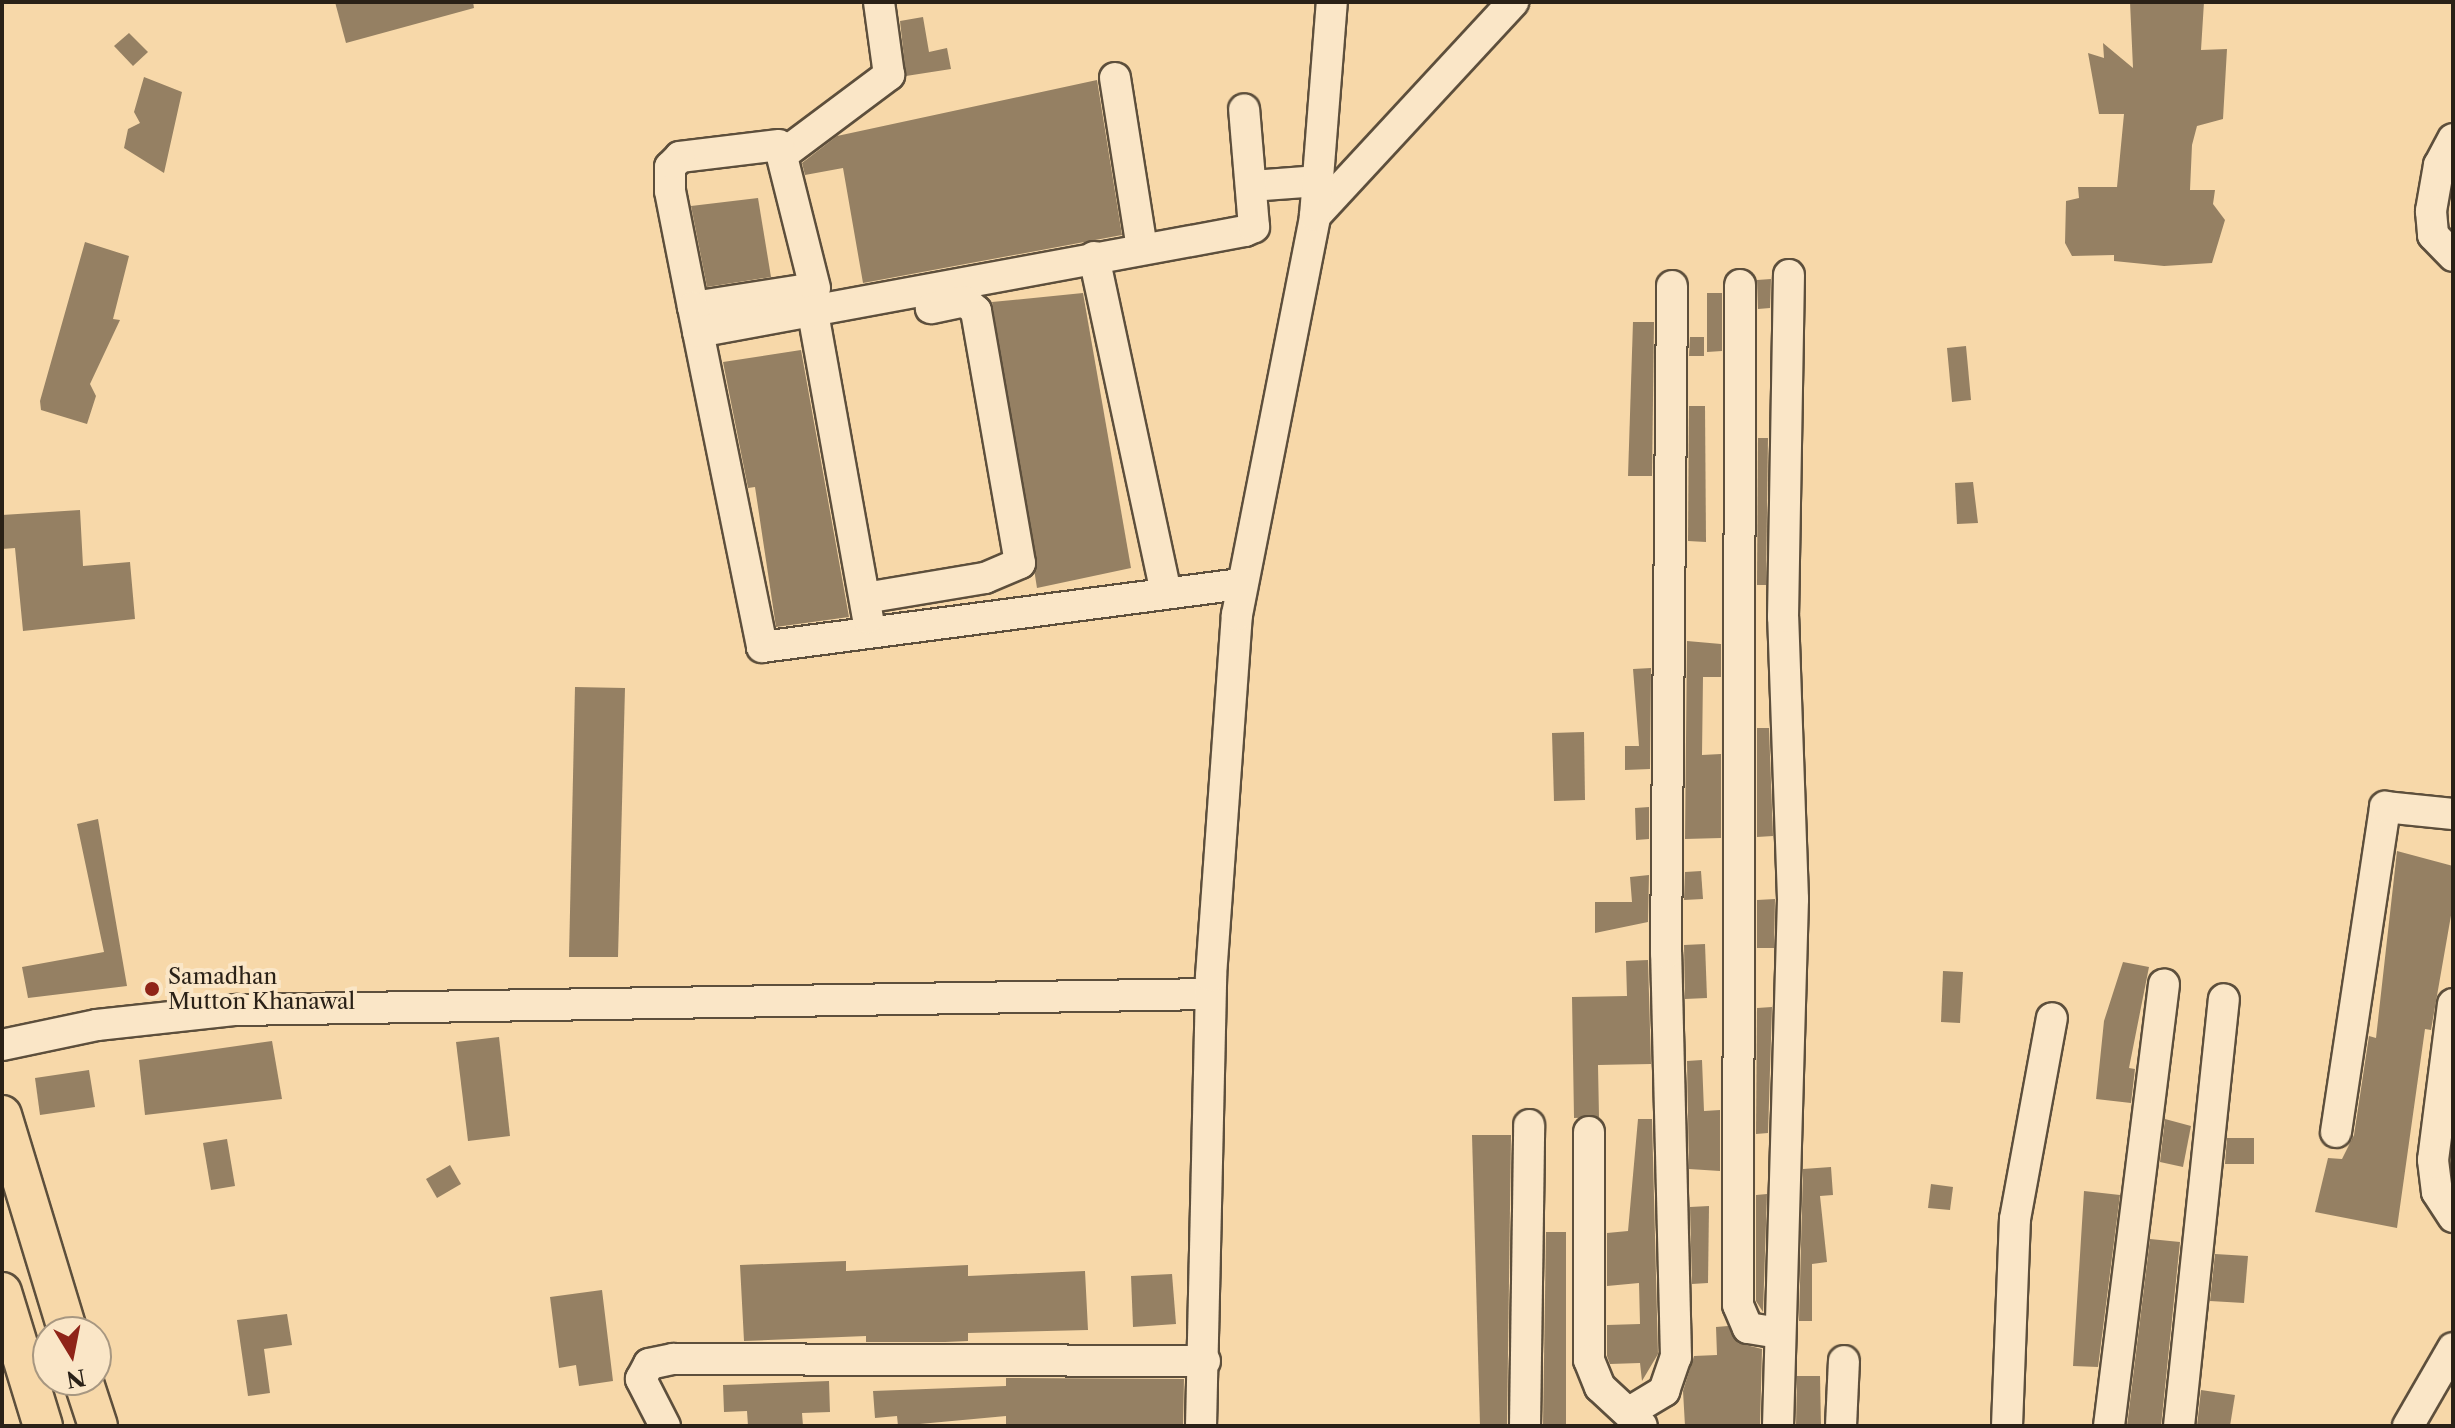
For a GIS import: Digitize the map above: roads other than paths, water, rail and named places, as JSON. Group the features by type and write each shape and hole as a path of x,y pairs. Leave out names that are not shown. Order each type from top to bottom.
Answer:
{"main road":[{"path":"2,1115 63,1316"},
{"path":"2,1292 43,1426"},
{"path":"88,1396 98,1426"}],"street":[{"path":"786,152 889,75 879,2"},
{"path":"1201,1426 1205,1361 1210,994 1241,584 1315,216 1332,2"},
{"path":"1315,216 1513,2"},
{"path":"1115,78 1142,249"},
{"path":"815,322 1094,257 1254,227 1244,109"},
{"path":"2453,139 2439,165 2431,211 2433,235 2453,256"},
{"path":"786,152 767,145 680,157 670,167 696,320 762,647 1241,584"},
{"path":"696,320 815,288 786,152"},
{"path":"1251,186 1317,181"},
{"path":"1094,257 1166,592"},
{"path":"1778,1426 1793,899 1783,617 1789,275"},
{"path":"1740,285 1738,1305 1748,1328 1779,1333"},
{"path":"1589,1132 1589,1360 1600,1387 1637,1419 1664,1391 1676,1357 1666,953 1672,286"},
{"path":"696,320 815,322 965,301 976,311 1020,563 985,578 865,598"},
{"path":"815,322 870,634"},
{"path":"2336,1132 2385,807 2453,814"},
{"path":"2109,1426 2164,984"},
{"path":"2,1045 97,1025 236,1010 1210,994"},
{"path":"2179,1426 2224,999"},
{"path":"2453,1004 2433,1160 2437,1192 2453,1217"},
{"path":"2007,1426 2015,1219 2052,1018"},
{"path":"1525,1426 1529,1125"},
{"path":"2408,1426 2453,1348"},
{"path":"665,1426 641,1379 649,1364 673,1359 1205,1361"},
{"path":"1841,1426 1844,1361"}],"place":[{"name":"Samadhan Mutton Khanawal","path":"152,989"}]}
